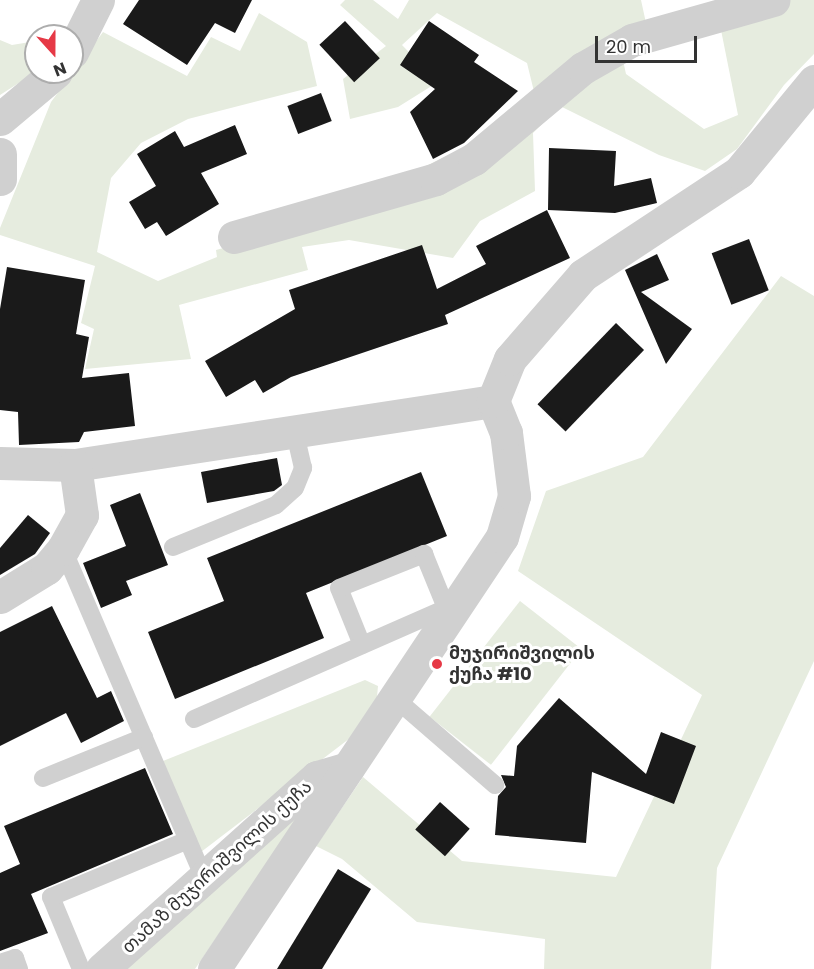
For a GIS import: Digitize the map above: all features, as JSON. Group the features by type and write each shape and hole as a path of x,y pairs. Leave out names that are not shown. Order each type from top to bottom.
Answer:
{"street":[{"path":"84,28 98,0"},
{"path":"234,237 436,179 474,159 583,68 633,40 773,0"},
{"path":"214,969 348,768 397,700 452,606 502,537 514,496 506,433 493,401 510,359 583,275 739,172 814,81"},
{"path":"0,119 42,84"},
{"path":"0,154 0,179"},
{"path":"0,463 75,465 493,401"},
{"path":"0,597 47,568 63,549 82,515 75,465"},
{"name":"თამაზ მუჯირიშვილის ქუჩა","path":"102,969 317,777 348,768"}],"lane":[{"path":"172,547 276,505 295,488 303,468 295,432"},
{"path":"63,549 204,878"},
{"path":"194,719 452,606 423,554 339,588 362,645"},
{"path":"397,700 495,785"},
{"path":"44,778 144,736"},
{"path":"81,969 51,897 188,840"},
{"path":"0,963 15,958 19,969"}],"shaded area":[{"path":"345,0 373,0 398,19 409,0 641,0 646,23 617,33 626,74 704,129 738,115 715,0 814,0 814,54 784,85 737,149 705,171 659,155 560,106 533,133 535,191 480,221 453,258 349,240 302,247 308,270 179,305 191,359 85,369 94,329 81,323 95,266 0,235 0,228 51,102 64,84 84,84 84,58 103,32 187,76 211,37 240,51 259,13 307,42 317,86 188,119 141,143 111,178 97,252 158,281 217,257 216,250 296,228 539,112 527,63 437,13 402,45 438,82 398,107 350,119 343,79 386,46 340,5"},
{"path":"0,40 12,45 24,43 24,80 0,95"},
{"path":"781,276 814,296 814,661 717,868 711,969 544,969 545,939 417,922 342,859 316,846 363,777 462,861 616,877 702,695 518,571 546,491 643,457"},
{"path":"520,601 581,649 491,765 429,717"},
{"path":"365,680 378,686 375,719 201,852 163,761"},
{"path":"314,794 195,969 127,969"}],"building":[{"path":"139,0 252,0 235,33 215,23 187,65 123,24"},
{"path":"345,21 380,58 354,82 319,45"},
{"path":"429,21 479,55 474,62 518,91 464,143 433,159 410,112 435,89 400,65"},
{"path":"321,93 332,121 298,134 287,106"},
{"path":"235,125 247,154 201,173 219,204 166,236 157,222 145,229 129,202 156,186 137,154 175,131 184,147"},
{"path":"549,148 616,151 614,186 651,178 657,203 615,213 548,210"},
{"path":"547,210 570,258 445,315 448,324 291,377 263,393 255,380 226,397 205,361 295,309 289,290 422,245 437,289 486,264 476,246"},
{"path":"749,239 769,290 731,305 712,253"},
{"path":"657,254 669,280 641,292 692,329 666,364 625,270"},
{"path":"7,267 85,280 76,334 89,337 82,378 129,373 135,426 84,432 79,442 19,445 18,412 0,410 0,309"},
{"path":"616,323 644,350 566,431 538,404"},
{"path":"277,458 282,485 274,491 207,503 201,472"},
{"path":"421,472 447,536 306,593 324,638 175,699 148,632 224,601 207,558"},
{"path":"140,493 168,565 126,581 132,595 101,608 83,563 126,546 110,505"},
{"path":"28,515 50,533 35,554 0,575 0,548"},
{"path":"52,606 97,698 111,691 124,721 81,743 66,713 0,746 0,632"},
{"path":"559,698 646,774 661,732 696,746 674,804 592,772 586,843 495,835 498,796 506,787 501,775 514,776 517,746"},
{"path":"145,768 173,834 31,894 48,933 0,951 0,873 20,864 4,826"},
{"path":"440,802 470,829 445,856 415,829"},
{"path":"338,869 371,889 322,969 277,969"}],"place":[{"name":"მუჯირიშვილის ქუჩა #10","path":"437,664"}]}
